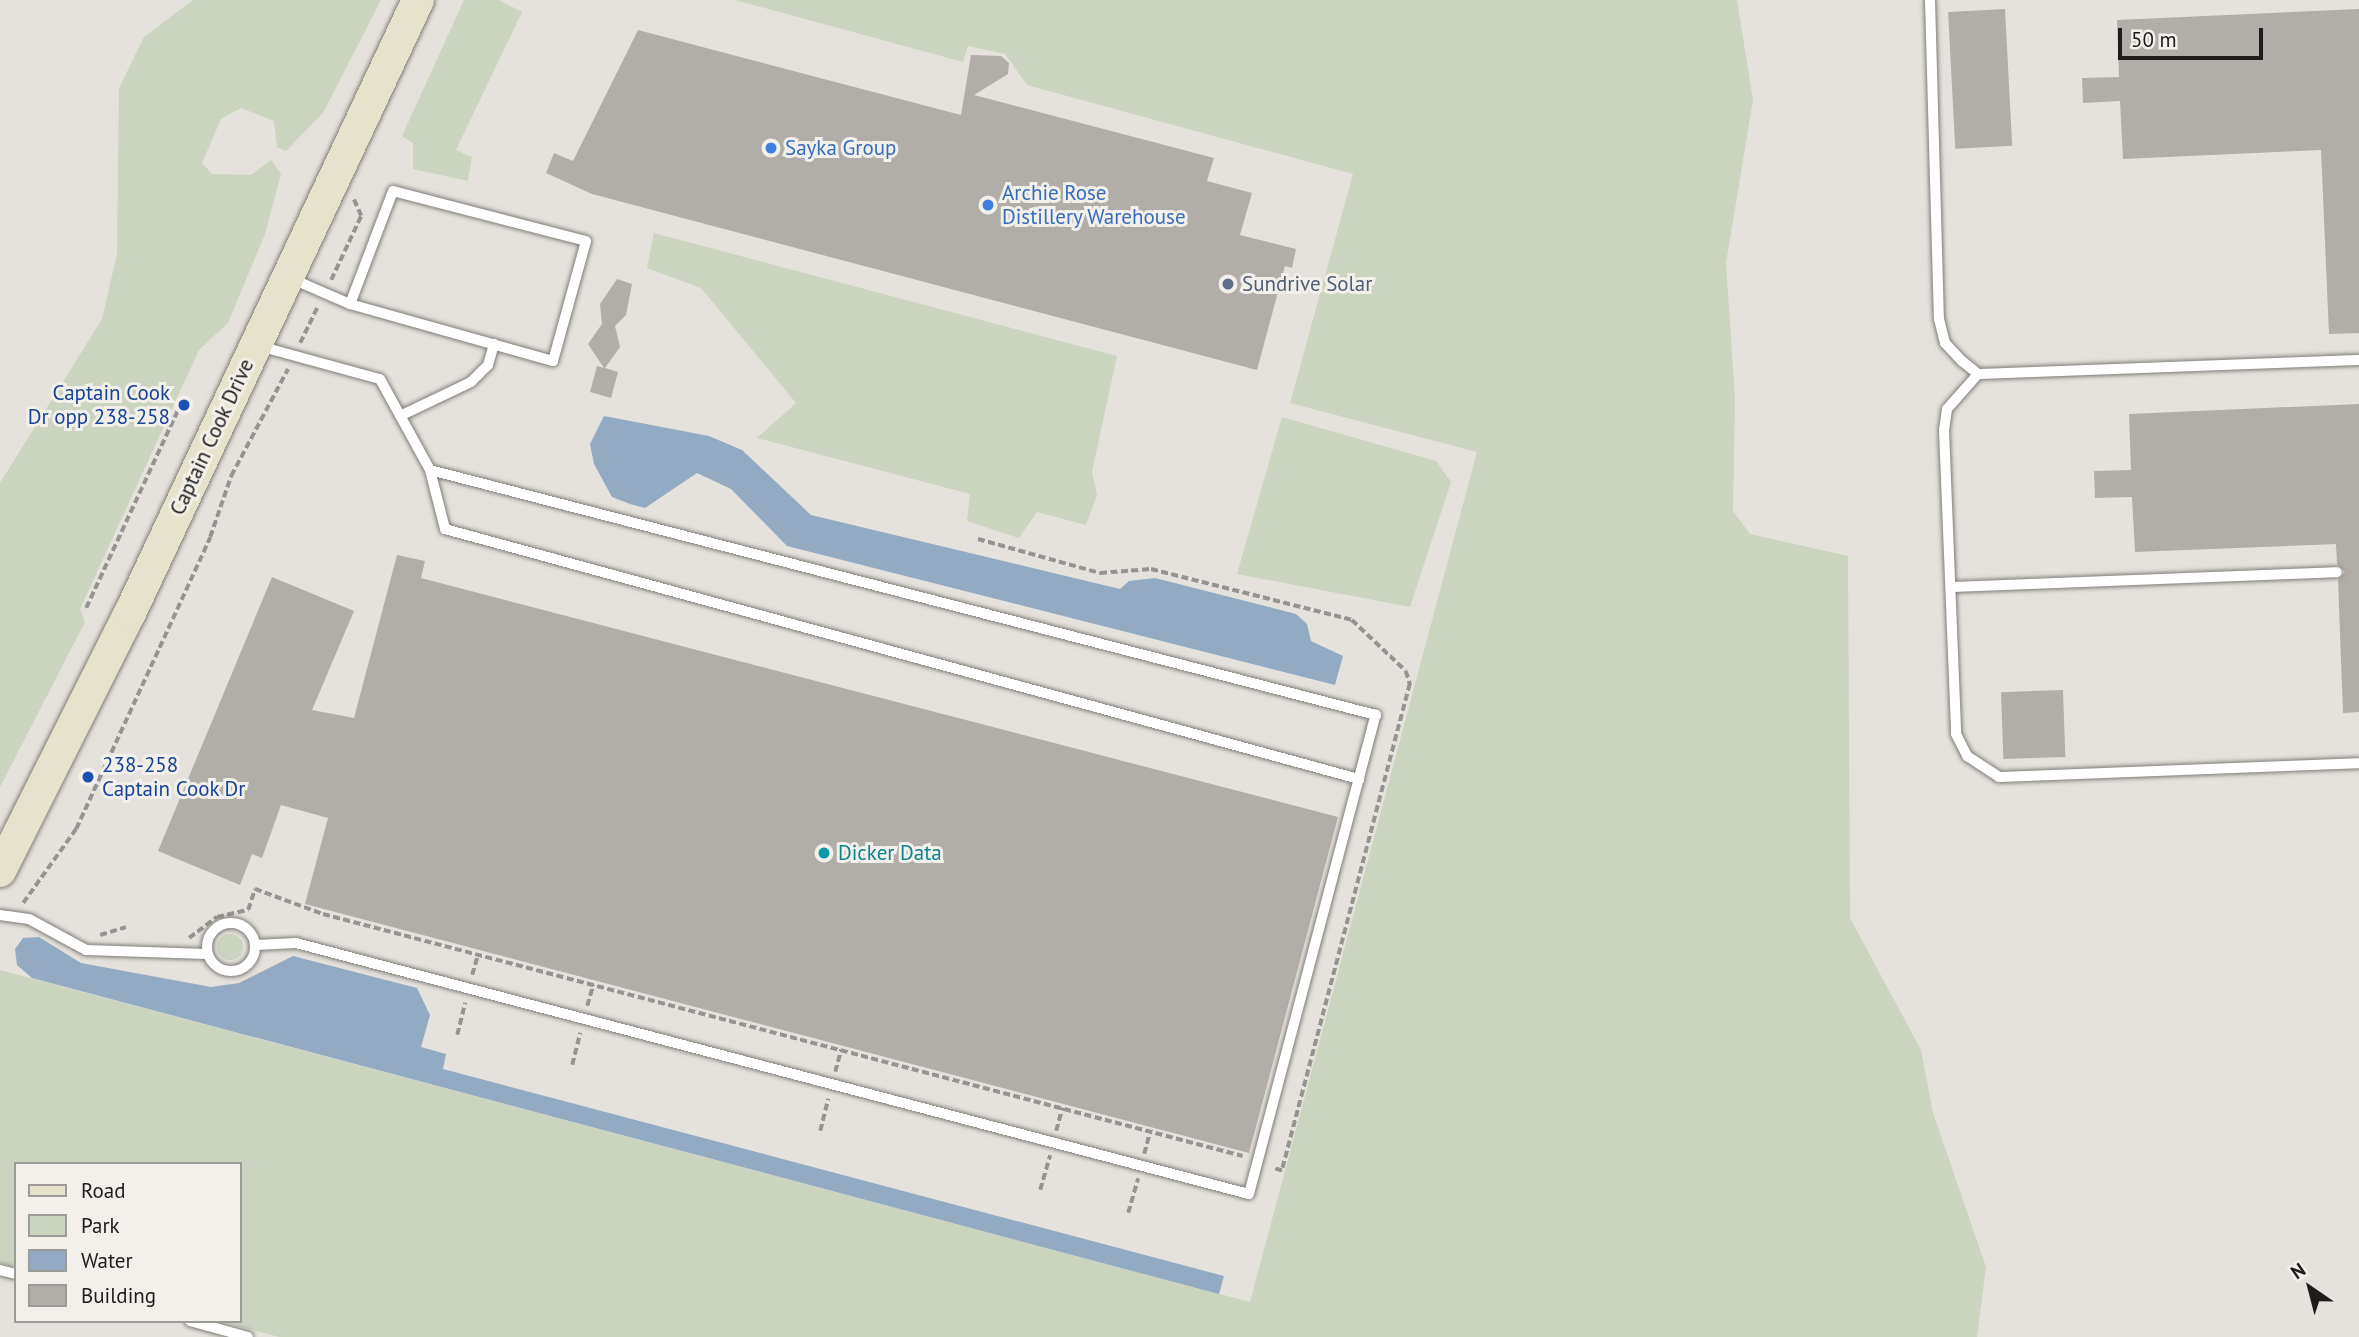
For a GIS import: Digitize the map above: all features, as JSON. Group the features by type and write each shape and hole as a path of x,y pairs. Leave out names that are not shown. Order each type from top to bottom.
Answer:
{"main road":[{"name":"Captain Cook Drive","path":"0,871 256,345 418,0"}],"lane":[{"path":"1930,0 1939,319 1945,343 1978,374 2356,358"},
{"path":"288,276 350,304 553,361 586,241 393,191 350,304"},
{"path":"402,415 481,375 494,344"},
{"path":"256,345 380,379 430,470 445,530 1359,779"},
{"path":"1978,374 1947,409 1956,734 1967,756 1999,776 2359,763"},
{"path":"255,945 296,943 1249,1194 1376,715 430,470"},
{"path":"1951,587 2337,572"},
{"path":"0,915 14,916 86,950 142,956 207,954"},
{"path":"223,924 244,927 255,945 248,964 235,971 221,969 207,954 207,940 223,924"},
{"path":"197,1323 248,1337"}],"path":[{"path":"14,916 76,829 210,537 231,476 295,355 361,216 339,167"},
{"path":"86,608 181,403"},
{"path":"179,941 217,916 248,910 255,889 593,985 1250,1157"},
{"path":"94,935 126,927"},
{"path":"472,977 478,954"},
{"path":"587,1008 593,985"},
{"path":"457,1035 466,998"},
{"path":"572,1065 581,1028"},
{"path":"835,1074 841,1050"},
{"path":"820,1130 829,1095"},
{"path":"1056,1133 1062,1108"},
{"path":"1143,1156 1150,1131"},
{"path":"1040,1190 1050,1153"},
{"path":"1128,1213 1138,1177"}],"green space":[{"path":"193,0 381,0 323,113 286,151 277,147 274,121 241,108 221,119 202,163 212,174 251,175 271,160 281,174 265,234 228,323 199,350 80,609 85,622 0,787 0,483 102,319 117,254 119,88 144,37"},
{"path":"464,0 499,0 522,12 456,150 472,157 468,181 413,169 413,143 402,136"},
{"path":"735,0 1737,0 1753,100 1726,263 1735,399 1733,511 1750,534 1848,556 1850,918 1921,1050 1933,1113 1986,1267 1977,1337 279,1337 227,1323 242,1323 242,1162 14,1162 14,1266 0,1263 0,970 1250,1302 1477,452 1290,403 1353,174 1027,85 1005,54 968,46 963,62"},
{"path":"654,233 1117,356 1092,472 1097,495 1086,525 1037,512 1019,538 967,521 970,494 757,438 796,403 701,288 647,268"},
{"path":"1282,417 1436,461 1451,482 1410,607 1237,574"},
{"path":"230,934 239,938 243,947 239,956 230,960 221,956 217,947 221,938"}],"water":[{"path":"604,416 709,436 742,450 811,515 1120,589 1129,581 1155,578 1296,614 1307,624 1311,641 1343,656 1335,685 787,546 731,489 697,473 645,508 630,504 612,497 594,464 590,444"},
{"path":"39,937 81,963 211,987 239,983 293,956 417,988 430,1015 421,1047 446,1054 443,1069 1224,1276 1219,1294 32,978 17,965 15,949 23,938"}],"building":[{"path":"2005,9 2012,146 1955,149 1948,12"},
{"path":"2359,9 2359,333 2329,334 2321,150 2123,159 2120,101 2083,103 2082,78 2119,77 2117,20"},
{"path":"638,30 961,115 971,55 1001,56 1009,63 1008,74 974,95 1214,158 1207,181 1252,193 1240,235 1296,249 1292,268 1285,266 1257,370 592,194 546,173 554,153 573,161"},
{"path":"617,279 632,284 626,315 615,326 620,347 605,368 618,372 611,398 590,392 597,366 604,368 588,344 602,324 600,304"},
{"path":"2359,404 2359,712 2343,713 2338,580 2345,572 2337,564 2336,544 2135,552 2132,497 2095,498 2094,471 2131,470 2129,414"},
{"name":"Dicker Data","path":"397,555 425,561 421,578 1338,817 1249,1153 305,904 328,818 281,805 262,858 252,854 240,885 158,851 272,577 354,611 312,710 354,718"},
{"path":"2063,690 2065,757 2003,759 2001,692"}],"place":[{"name":"Sayka Group","path":"771,148"},
{"name":"Archie Rose Distillery Warehouse","path":"988,205"},
{"name":"Sundrive Solar","path":"1228,284"},
{"name":"Captain Cook Dr opp 238-258","path":"184,405"},
{"name":"238-258 Captain Cook Dr","path":"88,777"},
{"name":"Dicker Data","path":"824,853"}]}
